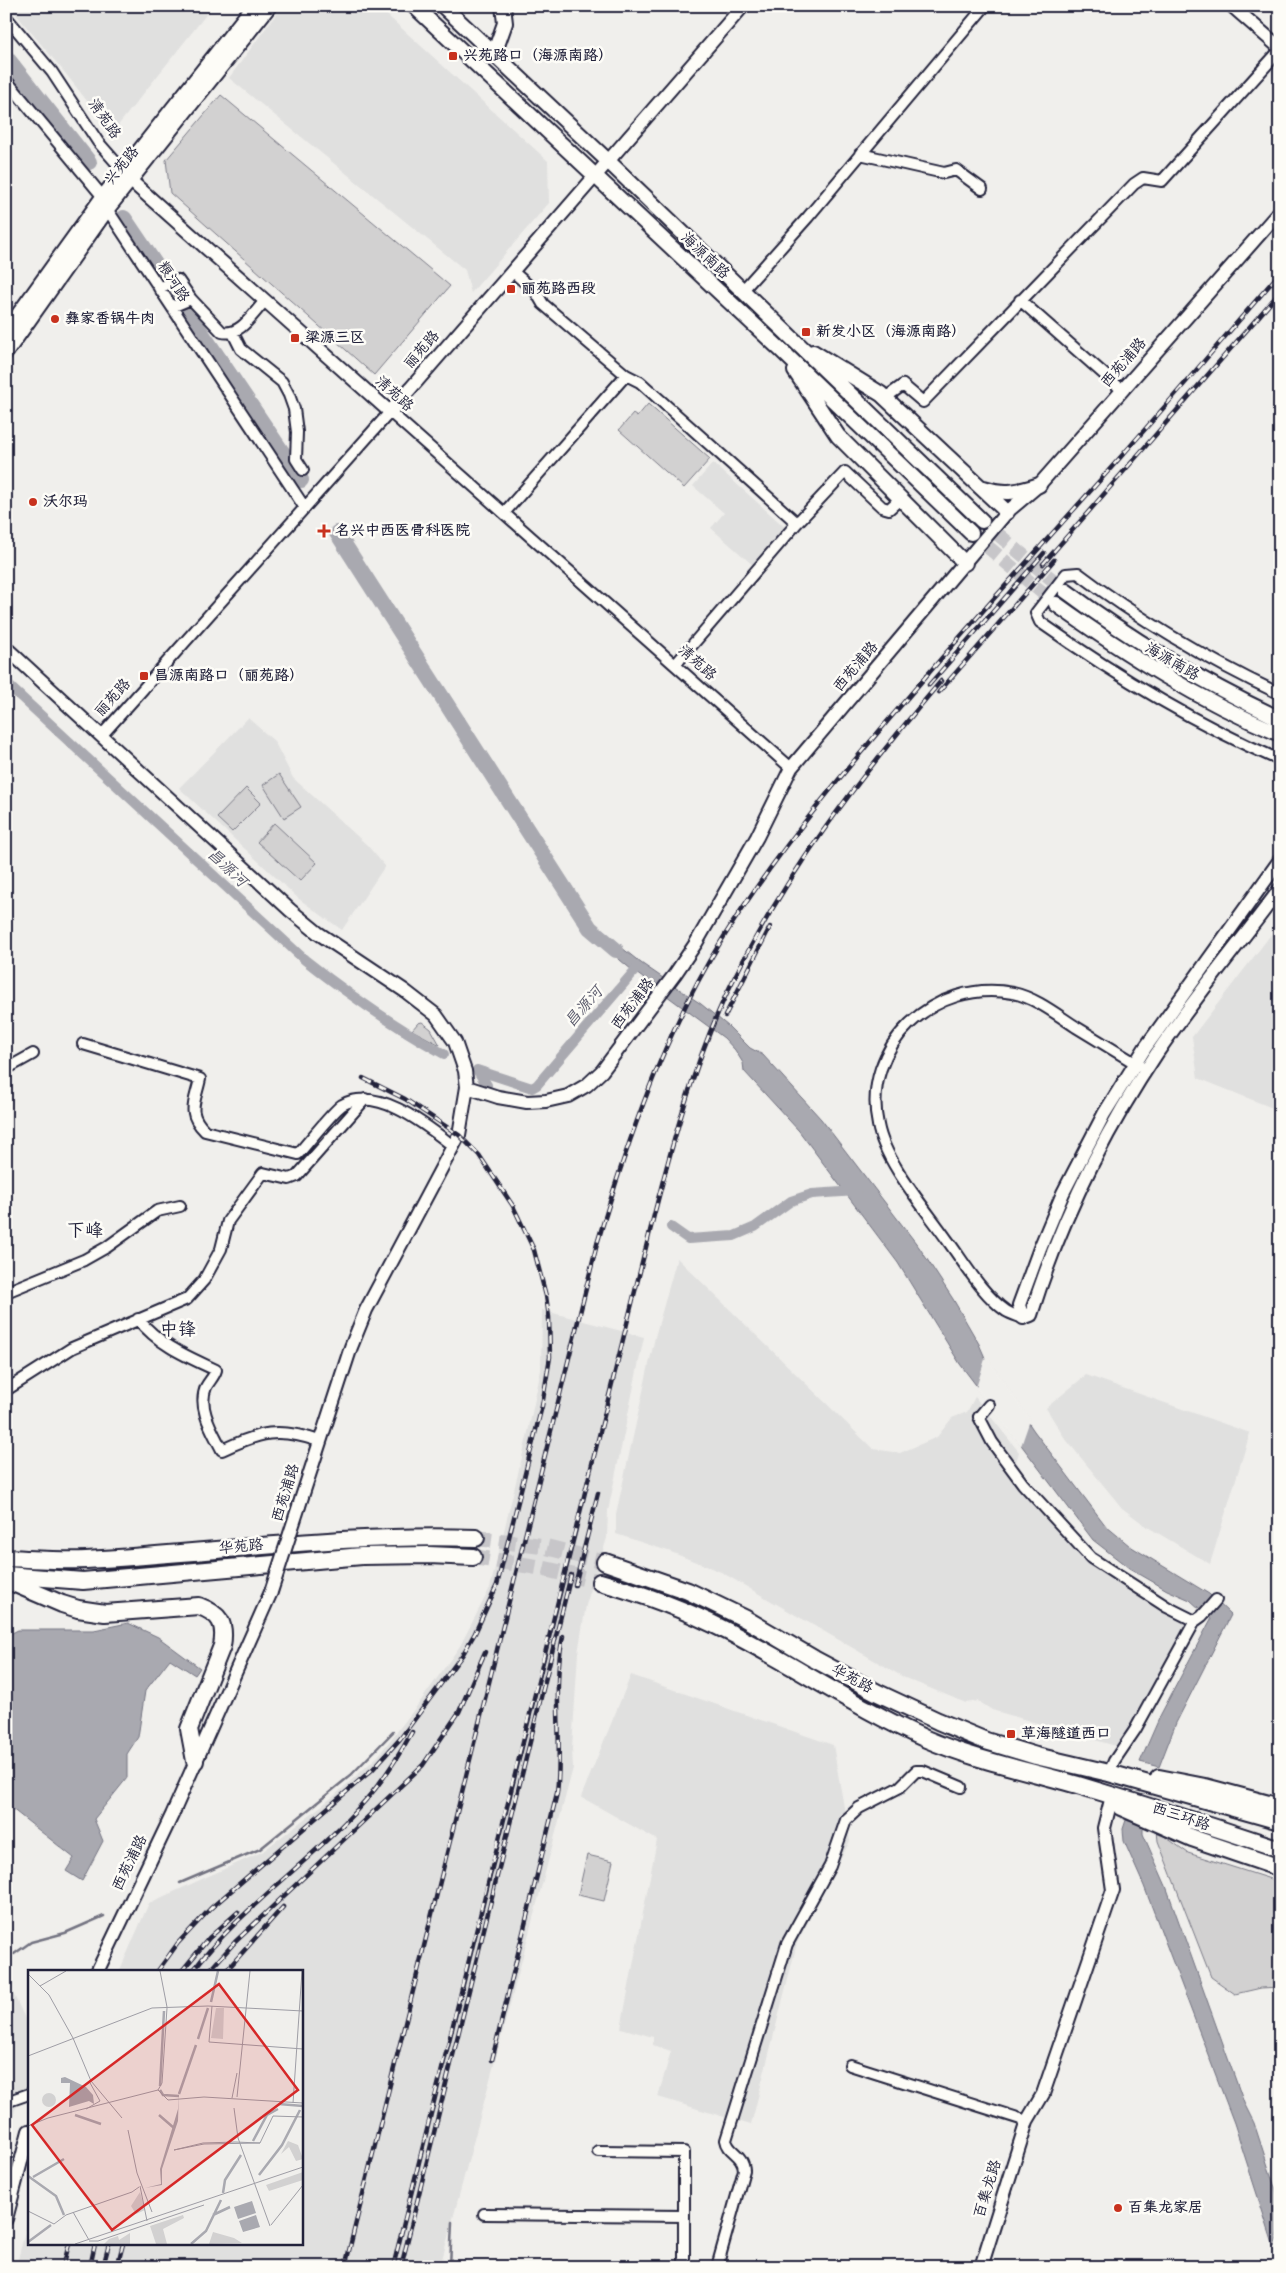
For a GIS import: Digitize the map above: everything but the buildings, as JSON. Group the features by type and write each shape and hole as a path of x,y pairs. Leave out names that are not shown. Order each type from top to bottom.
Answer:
{"main road":[{"name":"兴苑路","path":"127,176 254,6"},
{"name":"兴苑路","path":"6,332 105,203 270,6"},
{"name":"海源南路","path":"414,6 781,350 971,533"},
{"name":"海源南路","path":"443,6 608,161 982,521"},
{"path":"494,54 505,23 503,6"},
{"name":"兴苑路","path":"6,352 105,203"},
{"path":"791,339 869,386 885,398 1007,512"},
{"path":"781,350 838,436 965,563"},
{"path":"982,488 993,491 1013,492 1039,485"},
{"name":"海源南路","path":"1066,591 1111,625 1167,660 1280,719"},
{"name":"海源南路","path":"1056,604 1102,638 1166,678 1242,718 1280,734"},
{"name":"华苑路","path":"6,1558 84,1560 364,1538 429,1536 476,1538"},
{"name":"华苑路","path":"6,1575 83,1581 362,1556 429,1554 473,1557"},
{"name":"华苑路","path":"605,1562 688,1592 744,1618 830,1668 938,1721 986,1741 1036,1756 1110,1773"},
{"path":"6,1580 78,1609 105,1613 199,1606 213,1612 220,1621 224,1632 222,1646 189,1728 195,1761"},
{"name":"华苑路","path":"600,1582 670,1606 726,1630 867,1711 928,1740 977,1757 1082,1786 1111,1798"},
{"path":"1110,1773 1151,1776 1206,1787 1280,1807"},
{"name":"西三环路","path":"1110,1773 1280,1821"},
{"path":"1111,1798 1131,1812 1192,1838 1280,1868"},
{"name":"西三环路","path":"1111,1798 1280,1849"}],"street":[{"name":"丽苑路","path":"102,735 390,412 743,6"},
{"path":"743,290 985,6"},
{"path":"885,398 903,384 923,402 1134,184 1143,178 1162,181 1280,49 1232,6"},
{"name":"清苑路","path":"6,17 52,72 98,142 127,176 791,768"},
{"name":"粮河路","path":"6,80 105,203 305,508"},
{"path":"860,154 944,173 956,170 982,189"},
{"name":"西苑浦路","path":"98,1970 271,1592 350,1347 366,1310 456,1140 468,1087 526,1102 546,1101 568,1096 587,1085 602,1071 676,974 696,943 757,837 791,768 1007,512 1039,485 1280,210"},
{"path":"512,271 536,292 543,304 626,376 640,382 798,523"},
{"path":"159,288 178,280 191,300 222,332 233,333 238,331 265,300"},
{"path":"172,307 191,300"},
{"path":"1020,300 1122,390"},
{"path":"233,333 241,349 276,376 282,382 289,395 294,409 297,432 296,459 303,470"},
{"path":"504,514 626,376"},
{"path":"675,665 798,523 845,472 882,507 889,508 900,499"},
{"path":"1280,694 1193,650 1123,607 1078,573 1066,574 1036,613 1040,622 1094,661 1138,689 1207,727 1274,758 1280,758"},
{"path":"6,648 290,910 318,933 405,991 436,1015 455,1042 465,1071 468,1087"},
{"path":"1023,1318 1019,1305 1051,1221 1090,1140 1135,1063 1280,860"},
{"path":"1146,1070 1037,1002 1014,994 991,991 968,993 929,1008 909,1024 887,1055 879,1076 876,1110 878,1127 886,1150 909,1186 984,1289 1006,1311 1023,1318 1031,1315 1050,1258 1087,1174 1146,1070 1280,889"},
{"path":"83,1044 200,1079 192,1113 205,1131 298,1154 342,1106 365,1099 378,1100 435,1132 456,1140"},
{"path":"6,1070 33,1054"},
{"path":"6,1390 72,1348 187,1299 204,1280 221,1249 228,1220 263,1173 289,1180 297,1176 365,1099"},
{"path":"6,1292 84,1260 107,1247 157,1211 180,1206"},
{"path":"138,1319 150,1333 170,1348 216,1370 206,1388 204,1403 206,1417 222,1450 252,1436 281,1432 298,1434 319,1441"},
{"path":"989,1405 979,1417 992,1442 1024,1484 1091,1558 1167,1607 1198,1619"},
{"path":"1110,1773 1114,1762 1135,1730 1198,1619 1216,1600"},
{"path":"717,2267 744,2170 742,2159 728,2147 726,2140 787,1944 830,1866 846,1820 858,1808 900,1787 916,1771 923,1771 961,1787"},
{"name":"百集龙路","path":"981,2267 1026,2120 1043,2094 1113,1890 1104,1828 1111,1798"},
{"path":"850,2065 1026,2120"},
{"path":"6,2102 28,2094"},
{"path":"6,2219 28,2135"},
{"path":"598,2151 684,2152 684,2267"},
{"path":"484,2214 684,2216"}],"shaded area":[{"path":"9,6 213,6 112,133"},
{"path":"282,6 377,6 548,161 549,203 471,293 465,270 229,78"},
{"path":"221,95 450,286 374,375 170,193 166,160"},
{"path":"648,404 710,459 684,488 619,430 633,414 637,417"},
{"path":"713,463 787,529 754,566 711,528 724,513 693,486"},
{"path":"248,718 274,741 293,778 367,845 385,866 342,930 299,899 179,788"},
{"path":"279,774 301,807 284,818 263,785"},
{"path":"246,788 261,803 232,832 217,818"},
{"path":"274,823 317,863 300,881 257,842"},
{"path":"1280,923 1280,1111 1198,1078 1192,1037"},
{"path":"602,932 641,963 701,1004 728,1026 750,1048 763,1055 821,1119 919,1247 953,1299 986,1360 1034,1431 1106,1526 1130,1546 1209,1594 1231,1615 1176,1723 1159,1767 1140,1762 1161,1714 1211,1619 1190,1600 1167,1590 1129,1568 1093,1540 960,1364 898,1263 799,1131 744,1071 743,1063 735,1050 724,1038 632,970 596,940"},
{"path":"422,1022 431,1029 440,1045 412,1030 418,1023"},
{"path":"677,1258 873,1449 900,1453 937,1437 952,1418 967,1412 975,1397 1019,1452 1013,1472 1089,1555 1188,1618 1185,1633 1119,1747 992,1710 978,1701 966,1703 905,1678 721,1572 671,1552 616,1534 616,1514 655,1337"},
{"path":"542,1310 644,1337 608,1511 607,1538 586,1605 578,1653 572,1748 573,1768 440,2267 16,2267 28,2220 28,2246 302,2246 302,1970 120,1970 149,1903 262,1852 334,1796 378,1756 460,1646 490,1588 527,1437 541,1370"},
{"path":"1086,1375 1250,1433 1210,1564 1146,1526 1122,1508 1064,1437 1046,1408"},
{"path":"128,1623 158,1637 200,1668 195,1675 170,1659 145,1691 138,1737 127,1754 127,1778 94,1819 103,1841 82,1881 66,1871 74,1858 6,1804 6,1636 18,1630 94,1630"},
{"path":"631,1675 833,1745 850,1841 797,1943 751,2125 658,2097 671,2051 653,2045 653,2037 621,2028 657,1840 581,1797"},
{"path":"1126,1820 1143,1825 1143,1834 1166,1886 1244,2103 1254,2123 1280,2203 1280,2229 1274,2247 1234,2123 1144,1886 1124,1841 1123,1829"},
{"path":"1157,1831 1188,1853 1280,1882 1280,1987 1261,1988 1235,1994 1211,1977 1158,1841"},
{"path":"587,1855 613,1861 604,1901 578,1895"},
{"path":"6,1978 28,2025 28,2083 15,2110 6,2143"}],"pier":[{"path":"986,1356 1030,1420 1021,1446 976,1388"}],"waterway":[{"path":"6,57 89,162"},
{"path":"124,218 301,480"},
{"path":"337,533 590,928 616,950"},
{"name":"昌源河","path":"6,683 305,960 372,1010 444,1054"},
{"name":"昌源河","path":"477,1070 532,1088 537,1085 637,968"},
{"path":"477,1070 487,1085"},
{"path":"671,1227 688,1239 734,1236 755,1227 791,1201 812,1194 857,1191"},
{"path":"180,1883 260,1849 351,1775 393,1732"},
{"path":"14,1954 31,1942 65,1933 104,1916"},
{"path":"450,2267 452,2222"}],"tunnel":[{"path":"982,521 1066,591"},
{"path":"971,533 1056,604"},
{"path":"476,1538 542,1546 605,1562"},
{"path":"473,1557 537,1567 600,1582"}],"railway":[{"path":"345,2267 597,1244 621,1166 649,1089 681,1015 720,943 744,906 768,870 821,801 877,733 1139,437 1280,273"},
{"path":"1043,564 1280,292"},
{"path":"929,685 1044,553"},
{"path":"939,692 1054,560"},
{"path":"393,2267 654,1215 693,1077 725,997 770,912 822,832 880,755 941,681"},
{"path":"725,1016 770,927"},
{"path":"158,1970 178,1943 211,1908 373,1769 400,1739 463,1654 497,1585 542,1406 550,1357 549,1317 546,1296 534,1250 513,1206 479,1155 459,1135 405,1099 363,1078"},
{"path":"575,1585 598,1493"},
{"path":"401,2267 571,1575"},
{"path":"492,2060 557,1793 559,1773 558,1675 563,1636"},
{"path":"210,1970 235,1942 423,1765 459,1712 485,1652"},
{"path":"194,1970 235,1924 354,1813 375,1789 412,1732"},
{"path":"227,1970 283,1907"},
{"path":"183,1970 209,1938 238,1912"},
{"path":"63,2267 68,2246"},
{"path":"90,2267 95,2246"},
{"path":"103,2267 108,2246"},
{"path":"117,2267 122,2246"}],"place":[{"name":"兴苑路口（海源南路）","path":"453,56"},
{"name":"丽苑路西段","path":"511,289"},
{"name":"彝家香锅牛肉","path":"55,319"},
{"name":"新发小区（海源南路）","path":"806,332"},
{"name":"梁源三区","path":"295,338"},
{"name":"沃尔玛","path":"33,502"},
{"name":"名兴中西医骨科医院","path":"324,531"},
{"name":"昌源南路口（丽苑路）","path":"144,676"},
{"name":"草海隧道西口","path":"1011,1734"},
{"name":"百集龙家居","path":"1118,2208"}],"district":[{"name":"下峰","path":"85,1231"},
{"name":"中锋","path":"178,1330"}]}
